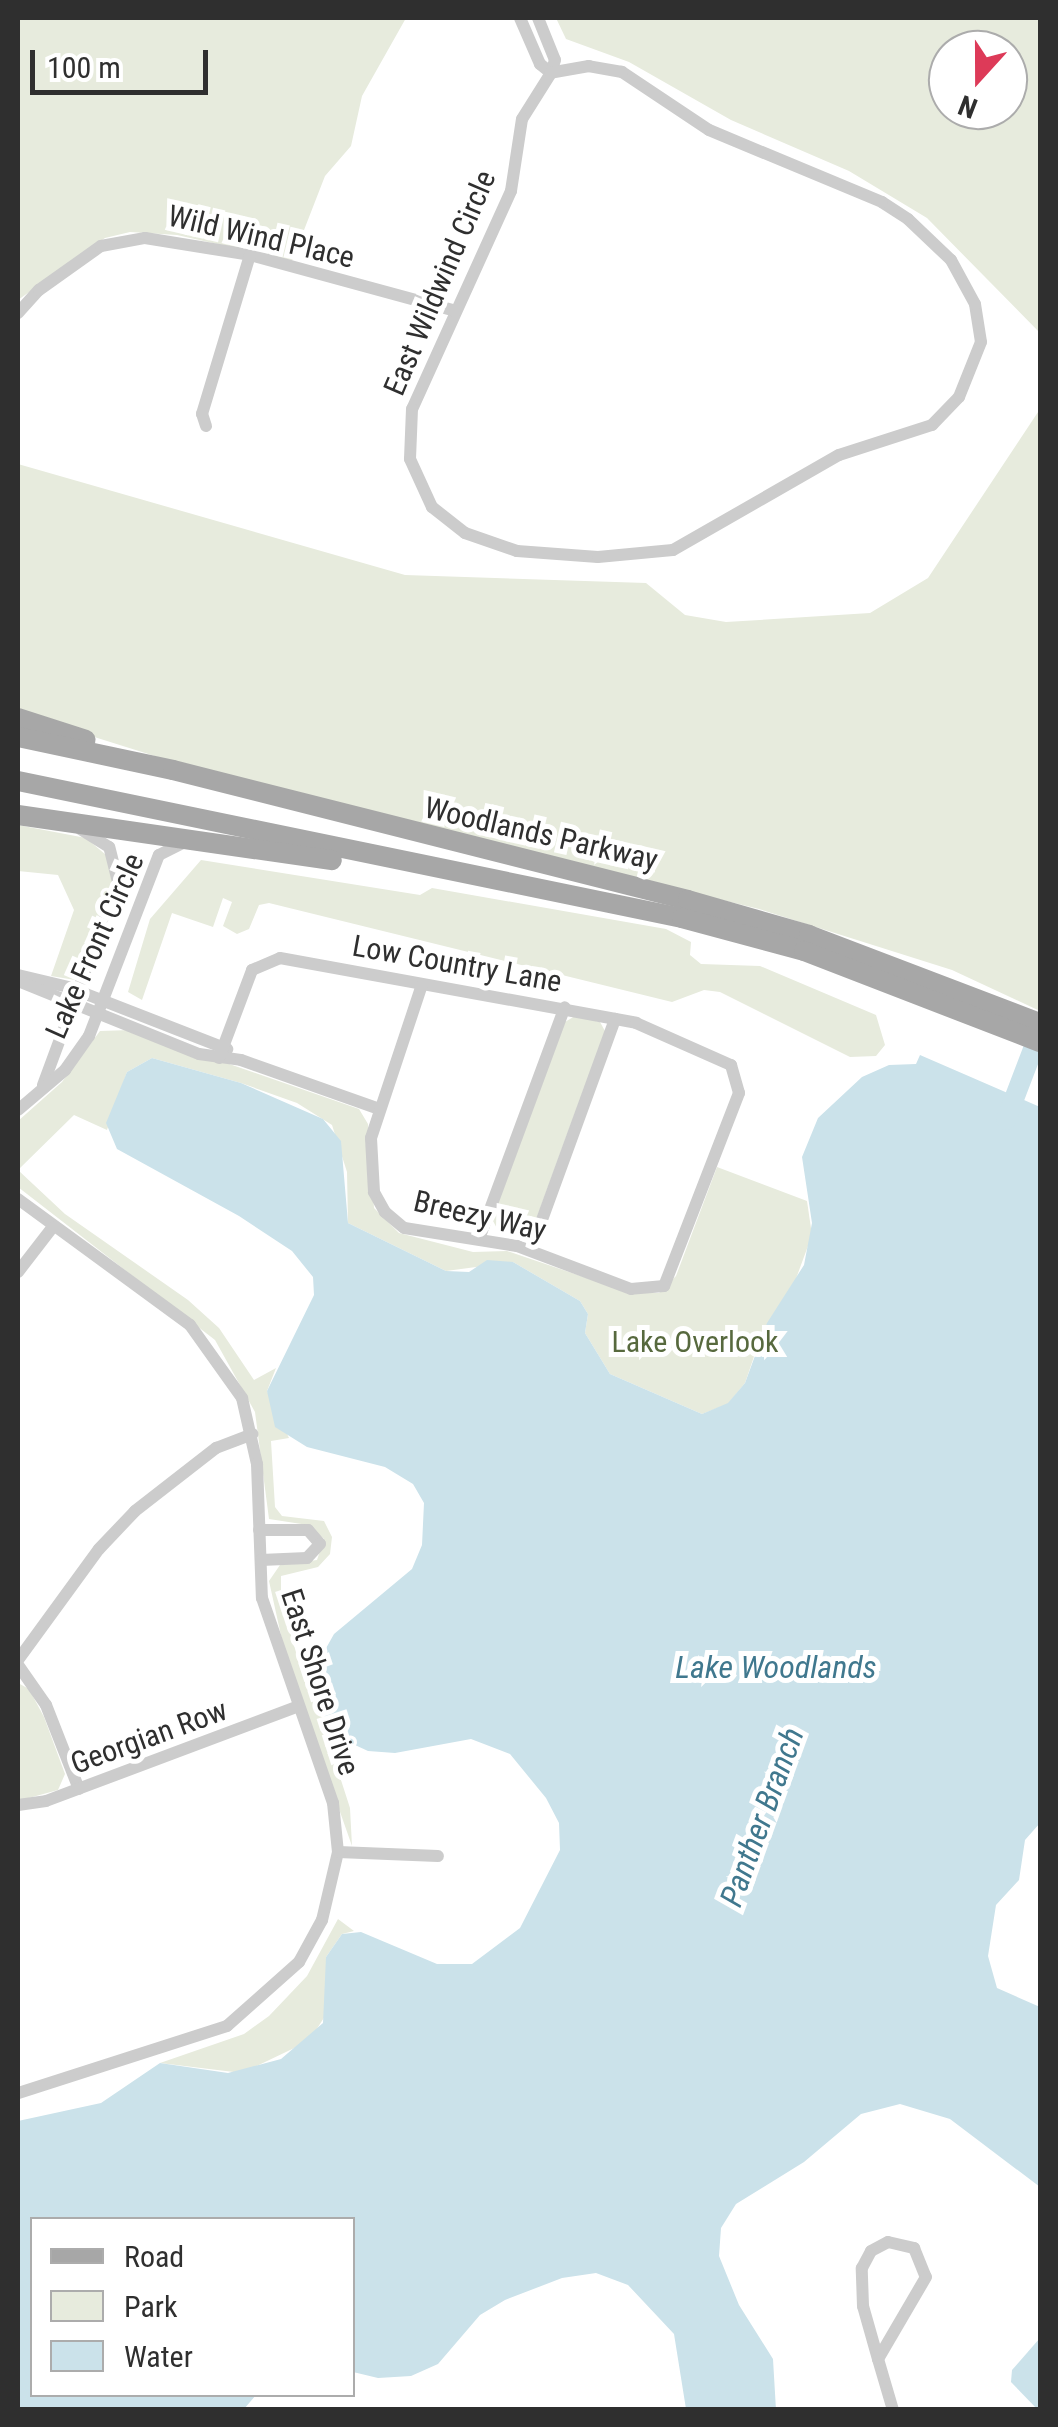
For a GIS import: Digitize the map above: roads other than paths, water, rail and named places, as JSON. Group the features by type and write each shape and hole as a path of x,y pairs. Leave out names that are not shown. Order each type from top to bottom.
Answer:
{"main road":[{"path":"18,718 174,770"},
{"name":"Woodlands Parkway","path":"18,737 174,770 688,900 939,992 1040,1042"},
{"name":"Woodlands Parkway","path":"18,782 571,896 804,951 1040,1023"},
{"path":"18,815 199,837 571,896"}],"street":[{"path":"520,18 540,64 551,74 556,60 538,18"},
{"name":"East Wildwind Circle","path":"588,66 622,72 709,130 882,202 951,260 975,304 981,342 959,396 932,425 839,455 699,539 634,556 554,555 489,543 432,507 410,459 412,409 511,191 522,120 551,74 588,66"},
{"name":"Wild Wind Place","path":"18,314 82,258 122,240 169,239 250,255 456,310"},
{"path":"206,426 202,414 250,255"},
{"name":"Lake Front Circle","path":"43,1085 81,992 118,870 108,848 65,821"},
{"name":"Lake Front Circle","path":"18,1110 65,1070 98,1017 159,854 199,837"},
{"name":"Low Country Lane","path":"221,1052 252,970 264,960 615,1019 684,1042 731,1065 738,1075 739,1093 672,1277 644,1291"},
{"path":"18,978 105,1000 221,1052 379,1110 422,985"},
{"path":"18,978 98,1017 221,1052"},
{"path":"479,1239 564,1008"},
{"path":"531,1250 615,1019"},
{"name":"Breezy Way","path":"379,1110 371,1138 374,1192 404,1228 531,1250 644,1291"},
{"name":"East Shore Drive","path":"18,1200 190,1325 242,1398 252,1434 262,1598 296,1708 333,1804 338,1852 322,1920 298,1962 227,2026 18,2092"},
{"path":"18,1272 52,1228"},
{"path":"78,1789 46,1705 18,1663 99,1549 136,1511 216,1448 252,1434"},
{"path":"260,1530 308,1530 320,1544 307,1558 262,1560"},
{"name":"Georgian Row","path":"18,1805 78,1789 296,1708"},
{"path":"338,1852 438,1856"},
{"path":"878,2359 926,2277 914,2248 888,2242 871,2250 862,2268 863,2306 878,2359 893,2410"}],"water":[{"name":"Lake Woodlands","path":"920,1055 1040,1107 1040,1823 1025,1840 1019,1880 996,1905 988,1956 997,1988 1040,2007 1040,2187 950,2119 900,2104 861,2114 804,2162 736,2204 721,2228 719,2256 739,2305 773,2359 776,2410 686,2409 674,2334 628,2285 596,2273 562,2278 505,2300 480,2315 438,2364 411,2376 378,2378 355,2372 355,2217 30,2217 30,2397 254,2397 244,2409 18,2409 18,2121 101,2103 160,2063 228,2073 281,2059 323,2023 326,1957 342,1934 361,1932 437,1964 472,1964 520,1928 560,1850 559,1823 546,1798 510,1754 471,1739 395,1753 368,1751 342,1739 327,1721 317,1696 320,1659 334,1634 412,1569 422,1545 424,1503 413,1484 385,1467 307,1447 275,1427 267,1391 314,1295 313,1277 292,1251 239,1216 117,1149 106,1123 127,1072 152,1058 241,1083 323,1119 341,1141 348,1223 446,1271 469,1272 487,1260 513,1262 580,1301 588,1314 585,1333 610,1374 702,1414 728,1403 745,1383 767,1323 804,1265 812,1223 802,1157 818,1118 862,1077 889,1065 916,1064"},
{"path":"1040,2338 1038,2410 1011,2382 1012,2370"}],"waterway":[{"name":"Panther Branch","path":"1006,1120 1040,1031"}],"park label":[{"name":"Lake Overlook","path":"695,1342"}]}
